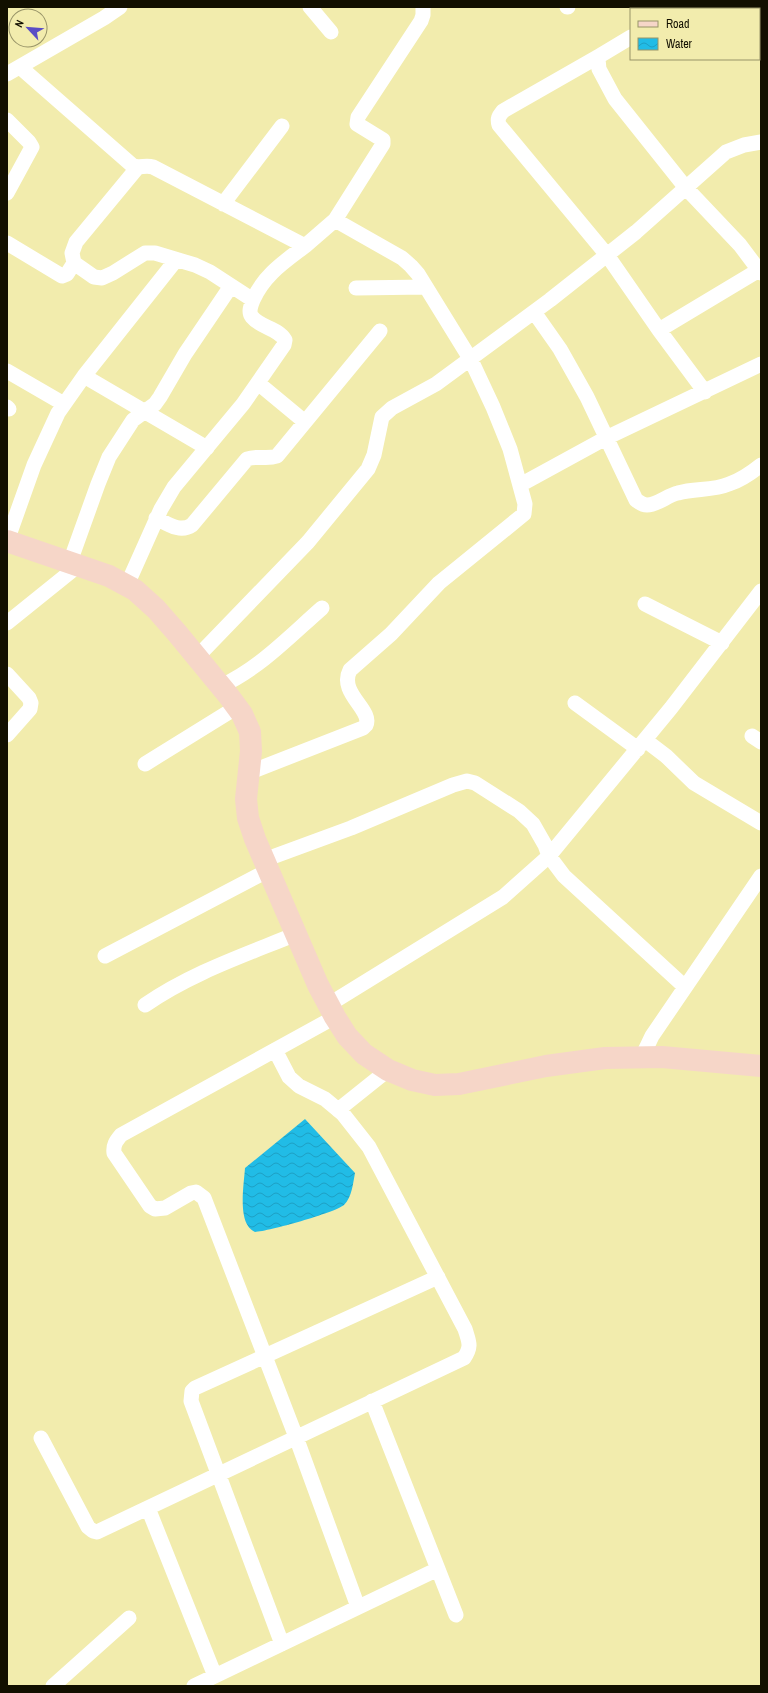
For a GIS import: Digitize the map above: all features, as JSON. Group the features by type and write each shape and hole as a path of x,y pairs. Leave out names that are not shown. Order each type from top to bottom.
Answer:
{"street":[{"path":"120,7 104,18 13,70 128,162 138,167 153,167 305,246"},
{"path":"310,7 331,32"},
{"path":"127,586 156,518 174,487 208,448 243,404 284,345 285,340 281,334 252,317 250,311 253,300 265,279 335,220 383,144 383,140 379,136 358,124 358,117 421,21 423,7"},
{"path":"630,38 503,111 499,115 498,120 503,130 607,255 659,330 705,392"},
{"path":"601,54 598,59 599,69 615,99 686,188 740,245 760,272 659,330"},
{"path":"7,120 30,142 32,147 7,193"},
{"path":"223,204 282,126"},
{"path":"197,657 308,542 368,469 374,455 382,417 386,413 392,408 436,384 471,360 534,312 636,232 726,152 744,145 761,142"},
{"path":"138,167 76,242 72,253 74,263 94,277 102,278 113,273 145,253 155,253 195,265 210,272 253,300"},
{"path":"248,773 362,728 366,725 367,718 347,686 347,676 350,670 391,634 444,579 520,518 525,510 520,485 494,407 471,360 426,287 411,266 402,258 335,220"},
{"path":"7,244 62,276 67,274 74,263"},
{"path":"176,260 84,376 64,404 46,437 34,465 7,541 109,576 135,590 156,609 197,657 242,714 250,732 252,751 246,798 248,818 296,934 331,1011 347,1036 364,1054 388,1070 412,1080 435,1085 459,1084 546,1066 605,1058 662,1057 761,1066"},
{"path":"7,623 75,564 98,484 109,457 134,420 154,404 160,397 189,348 231,286"},
{"path":"356,288 426,287"},
{"path":"534,312 560,349 574,373 636,500 646,505 688,490 710,489 729,485 750,474 761,466"},
{"path":"156,518 177,528 187,528 192,525 248,459 254,457 271,458 277,456 380,331"},
{"path":"520,485 606,438 761,364"},
{"path":"7,370 64,404"},
{"path":"84,376 208,448"},
{"path":"258,383 305,422"},
{"path":"358,1607 296,1438 204,1198 200,1194 191,1193 165,1208 155,1209 150,1206 114,1153 113,1148 116,1140 121,1135 275,1050 503,897 549,856 642,745 761,591"},
{"path":"645,604 722,643"},
{"path":"220,686 236,679 258,665 322,608"},
{"path":"7,674 29,698 31,703 30,709 7,735"},
{"path":"575,703 642,745 666,756 694,783 761,823"},
{"path":"145,764 237,707"},
{"path":"105,956 267,865 453,785 467,782 482,786 519,811 533,824 540,834 549,856 564,876 685,986"},
{"path":"642,1057 652,1036 761,876"},
{"path":"145,1005 187,979 296,934"},
{"path":"41,1438 88,1527 93,1531 102,1530 464,1358 469,1350 469,1341 465,1329 369,1147 338,1110 325,1099 299,1086 290,1077 275,1050"},
{"path":"338,1110 388,1070"},
{"path":"282,1644 191,1401 192,1391 195,1388 438,1277"},
{"path":"372,1401 456,1615"},
{"path":"148,1508 215,1676"},
{"path":"194,1686 438,1569"},
{"path":"53,1686 129,1618"}],"water":[{"path":"305,1119 355,1173 349,1198 344,1205 315,1217 255,1232 248,1226 244,1214 243,1198 245,1168"}]}
